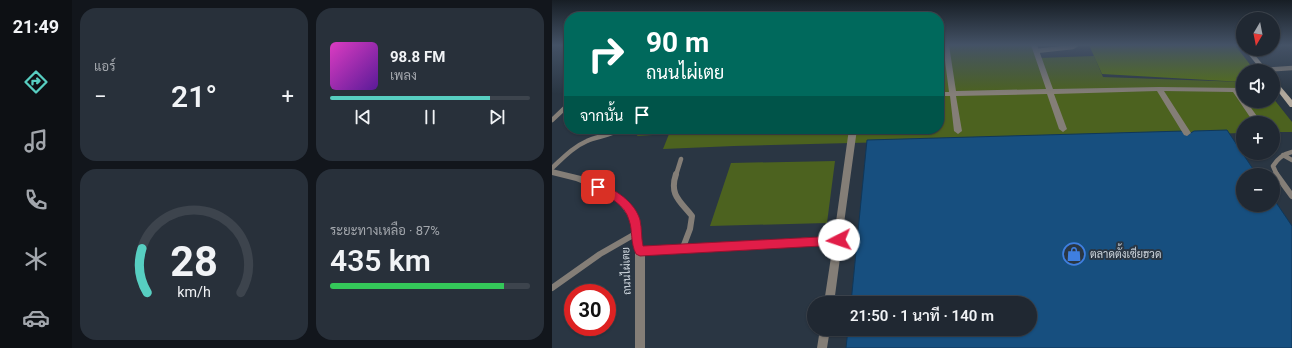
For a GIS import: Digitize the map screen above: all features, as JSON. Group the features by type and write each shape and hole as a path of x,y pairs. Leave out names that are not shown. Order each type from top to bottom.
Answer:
{"street":[{"path":"948,61 958,131"},
{"path":"1040,61 1063,129"},
{"path":"944,94 1159,89 1235,90 1253,116"},
{"path":"1159,89 1187,133"},
{"path":"1280,90 1292,105"},
{"path":"830,296 852,134"},
{"name":"ถนนไผ่เตย","path":"552,172 578,178 608,191 620,199 635,220 635,234 640,251 640,348"},
{"path":"640,251 682,250 839,240"},
{"path":"822,348 824,336"}],"lane":[{"path":"1280,69 1292,68"},
{"path":"552,120 564,109"},
{"path":"552,168 571,149 582,142 609,134"},
{"path":"1292,152 1277,159 1273,166 1276,174 1292,196"},
{"path":"1283,155 1292,160"},
{"path":"681,158 672,183 674,193 692,216 690,229 682,250"},
{"path":"552,288 600,254 635,234"}],"green space":[{"path":"944,61 1096,61 1103,77 1236,82 1236,108 1280,107 1292,122 1292,132 1280,132 1280,116 1236,116 1236,133 663,149 669,134 944,134"},
{"path":"1096,61 1247,61 1250,64 1236,64 1236,82 1102,74"},
{"path":"638,134 669,134 637,136"},
{"path":"835,161 827,223 710,226 731,163"}],"building":[{"name":"ตลาดตั้งเซียฮวด","path":"1227,130 1236,144 1236,160 1247,160 1252,168 1236,168 1236,212 1280,212 1280,208 1292,226 1292,348 846,348 847,336 1037,336 1037,296 852,296 867,140 1184,131 1189,134 1194,131"}],"place":[{"name":"ตลาดตั้งเซียฮวด","path":"1074,254"}],"route":[{"path":"598,187 608,191 620,199 629,210 635,220 635,234 640,251 682,250 839,240"}]}
